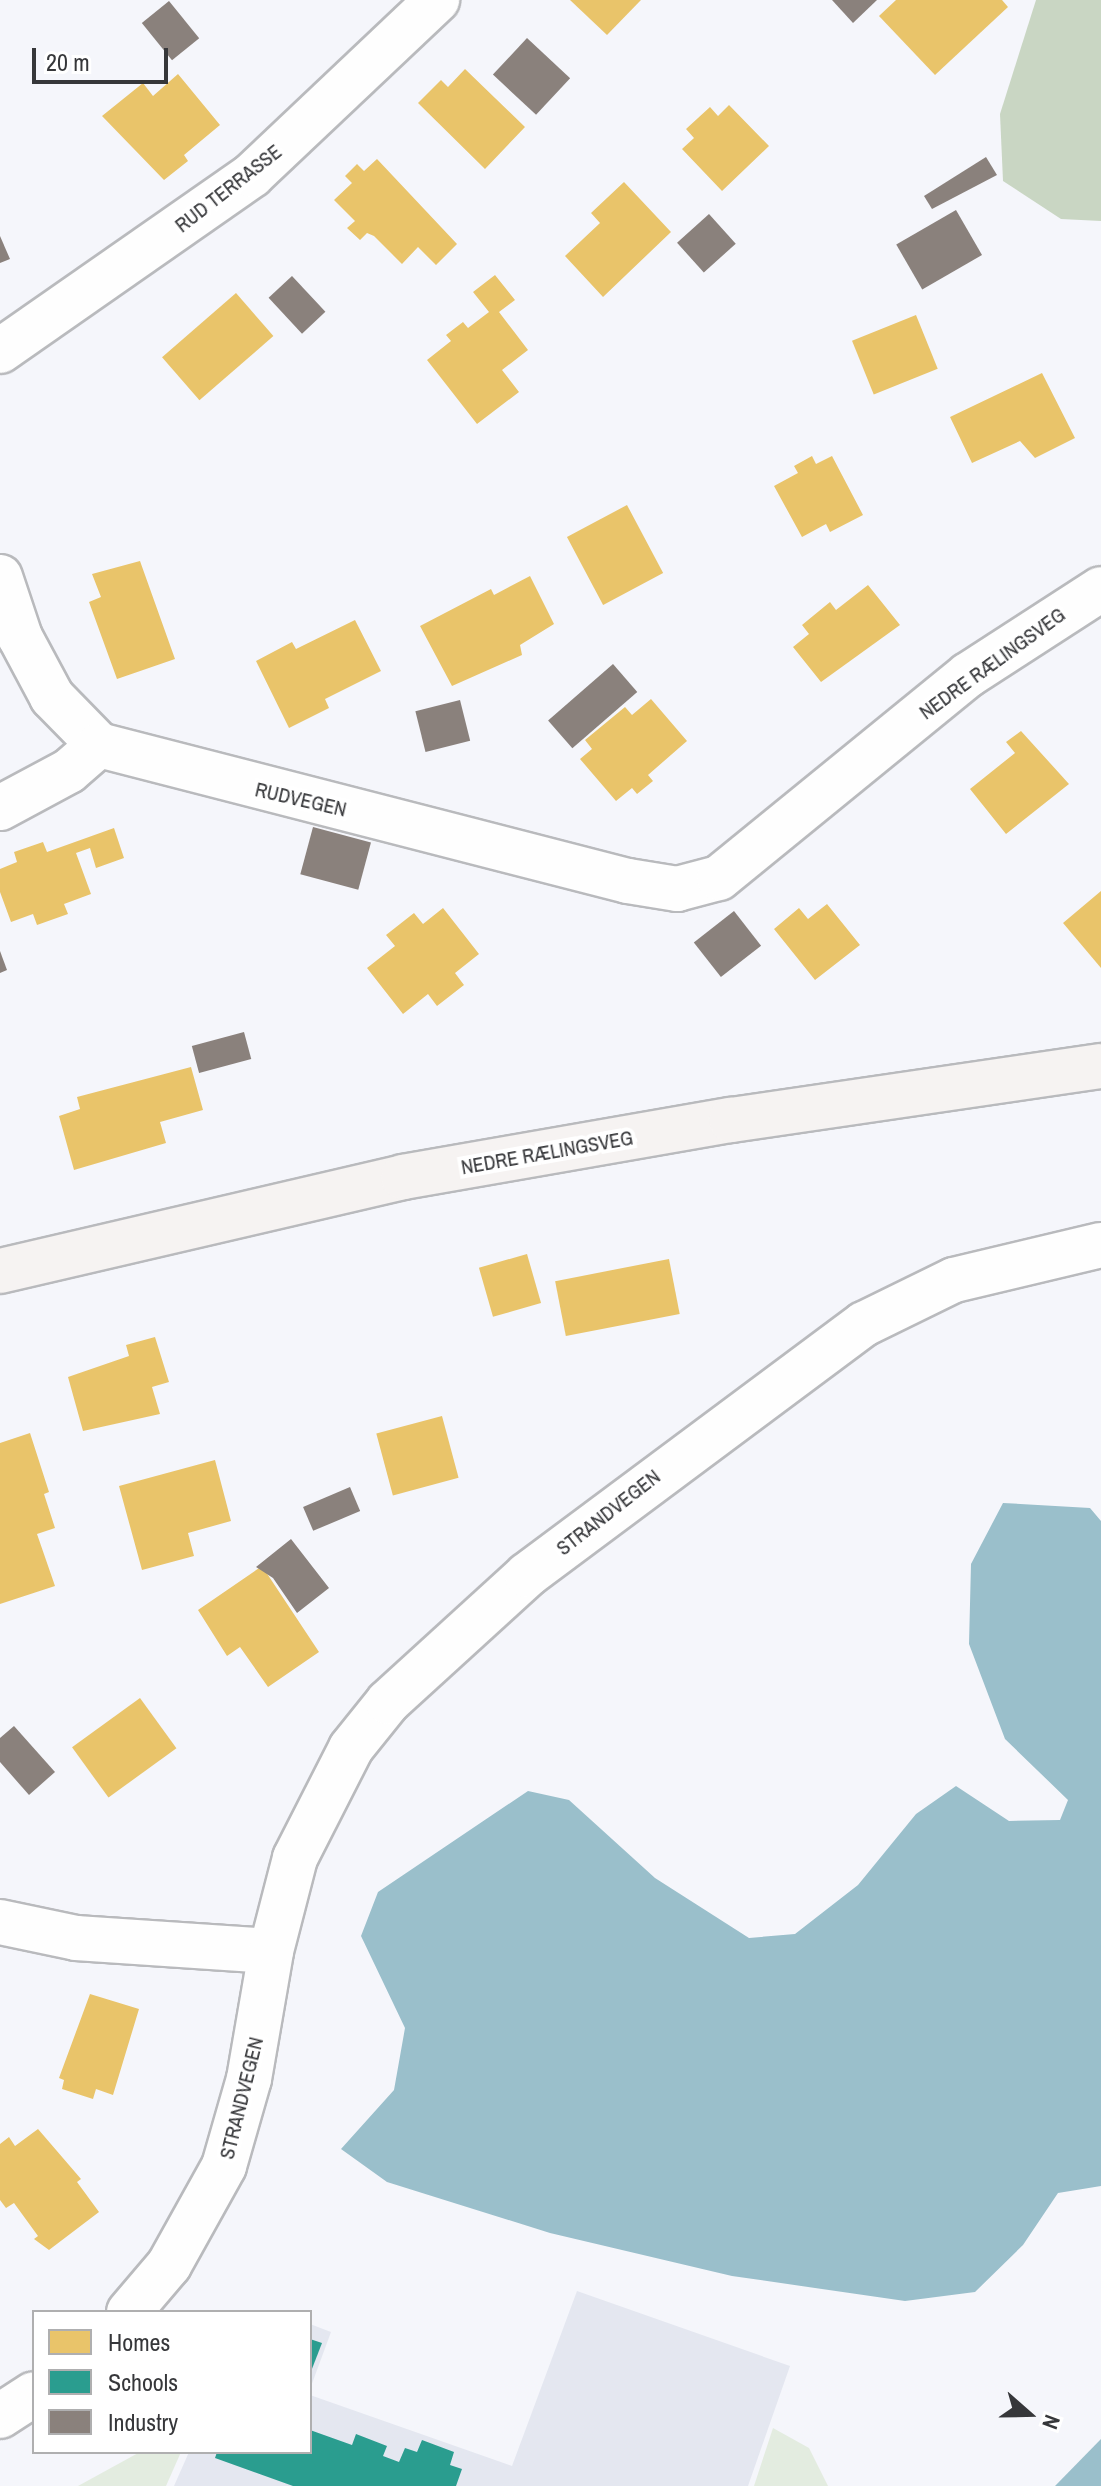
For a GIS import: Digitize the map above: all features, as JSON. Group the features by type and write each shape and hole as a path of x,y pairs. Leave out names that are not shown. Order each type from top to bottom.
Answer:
{"main road":[{"name":"NEDRE RÆLINGSVEG","path":"0,1271 403,1177 731,1120 1101,1066"}],"street":[{"name":"RUD TERRASSE","path":"0,351 252,175 437,0"},
{"path":"0,577 20,637 52,697 99,745 69,771 0,808"},
{"name":"NEDRE RÆLINGSVEG","path":"697,887 737,865 968,675 1101,589"},
{"name":"RUDVEGEN","path":"99,745 628,881 697,887"},
{"name":"STRANDVEGEN","path":"131,2310 169,2265 224,2166 249,2079 271,1951 295,1858 351,1748 388,1702 475,1617 622,1500 864,1324 954,1280 1101,1245"},
{"path":"0,1922 76,1938 271,1951"},
{"path":"0,2416 32,2395"}],"shaded area":[{"path":"577,2291 790,2366 748,2486 174,2486 188,2454 312,2454 312,2396 512,2466"},
{"path":"312,2325 331,2332 312,2384"},
{"path":"773,2428 809,2448 828,2486 754,2486"},
{"path":"136,2454 180,2454 166,2486 78,2486"}],"green space":[{"path":"1036,0 1101,0 1101,221 1061,219 1003,181 1000,114"}],"water":[{"path":"1003,1503 1090,1508 1101,1521 1101,2186 1058,2193 1023,2245 975,2292 905,2301 732,2276 550,2233 387,2182 341,2149 394,2090 405,2028 361,1936 378,1892 528,1791 569,1800 655,1878 749,1938 795,1934 858,1885 916,1814 956,1786 1009,1821 1060,1820 1068,1800 1005,1739 969,1644 971,1564"},
{"path":"1101,2439 1101,2486 1055,2486"}],"building: Homes":[{"path":"570,0 641,0 607,35"},
{"path":"896,0 1002,0 1008,7 935,75 879,16"},
{"path":"465,69 525,127 485,169 418,103 441,80 448,87"},
{"path":"178,74 220,125 184,155 188,161 164,180 102,116 143,83 153,96"},
{"path":"729,105 769,146 722,191 682,149 694,138 686,129 710,107 718,116"},
{"path":"377,159 457,244 436,265 418,247 402,264 374,236 367,233 360,240 347,228 355,221 334,200 352,183 345,176 357,164 364,171"},
{"path":"624,182 671,232 603,297 565,256 600,223 591,213"},
{"path":"495,275 515,300 499,312 528,350 502,370 519,392 477,424 427,360 451,341 446,335 463,322 468,328 489,312 473,292"},
{"path":"236,293 273,336 199,400 162,357"},
{"path":"916,315 938,369 874,395 852,341"},
{"path":"1042,373 1075,438 1035,458 1020,441 972,463 950,417"},
{"path":"812,456 816,464 832,456 863,515 830,532 826,524 802,537 774,486 798,473 794,466"},
{"path":"627,505 663,573 603,605 567,537"},
{"path":"140,561 175,659 117,679 89,602 101,597 92,574"},
{"path":"530,576 554,624 520,645 522,655 452,686 420,626 491,589 494,595"},
{"path":"868,585 900,625 821,682 793,647 809,634 802,625 830,602 836,610"},
{"path":"355,620 381,671 325,699 329,708 289,728 256,661 292,642 296,649"},
{"path":"651,699 687,741 648,775 653,781 637,794 632,788 616,801 580,759 592,749 585,740 625,707 632,715"},
{"path":"1021,731 1069,784 1006,834 970,789 1015,753 1006,742"},
{"path":"114,828 124,858 96,868 90,848 76,853 91,894 64,904 68,914 37,925 33,914 11,922 0,892 0,869 17,862 14,852 43,842 47,852"},
{"path":"1101,891 1101,968 1063,923"},
{"path":"827,904 860,945 815,980 774,929 799,908 808,919"},
{"path":"443,908 479,954 455,973 464,985 437,1006 428,994 403,1014 367,968 395,946 386,935 414,913 423,924"},
{"path":"191,1067 203,1110 160,1122 166,1143 74,1170 59,1116 80,1109 77,1097"},
{"path":"527,1254 541,1303 493,1317 479,1268"},
{"path":"669,1259 680,1314 566,1336 555,1281"},
{"path":"155,1337 169,1382 152,1387 160,1414 83,1431 68,1377 129,1356 126,1345"},
{"path":"442,1416 459,1478 393,1495 376,1434"},
{"path":"30,1433 49,1492 44,1494 55,1528 37,1534 55,1586 0,1604 0,1443"},
{"path":"215,1460 231,1521 188,1533 194,1556 142,1570 119,1486"},
{"path":"262,1566 319,1652 268,1687 240,1647 227,1656 198,1610"},
{"path":"140,1698 176,1748 108,1798 72,1747"},
{"path":"90,1994 139,2009 113,2095 96,2089 93,2099 62,2089 64,2080 59,2078"},
{"path":"38,2129 81,2179 77,2182 99,2212 49,2250 34,2239 38,2236 14,2203 6,2208 0,2200 0,2144 9,2137 15,2146"}],"building: Schools":[{"path":"312,2340 322,2343 312,2369"},
{"path":"312,2431 352,2445 356,2434 387,2446 383,2456 399,2462 405,2448 417,2452 422,2440 454,2452 450,2465 462,2469 456,2486 293,2486 215,2458 216,2454 312,2454"}],"building: Industry":[{"path":"832,0 877,0 853,23"},
{"path":"169,1 199,38 172,60 142,23"},
{"path":"527,38 570,78 536,115 493,75"},
{"path":"986,157 997,175 932,209 924,196"},
{"path":"956,210 982,255 922,290 896,244"},
{"path":"709,214 736,244 704,272 677,243"},
{"path":"0,236 10,259 0,263"},
{"path":"292,276 325,312 302,334 269,298"},
{"path":"613,664 637,692 572,748 548,720"},
{"path":"460,700 470,741 426,752 415,711"},
{"path":"313,827 371,843 358,890 300,874"},
{"path":"734,911 761,946 721,977 694,942"},
{"path":"0,951 7,970 0,973"},
{"path":"244,1032 251,1059 199,1073 192,1046"},
{"path":"350,1487 360,1511 313,1531 303,1507"},
{"path":"291,1539 329,1588 297,1613 273,1578 256,1567"},
{"path":"14,1726 55,1772 29,1795 0,1762 0,1738"}]}
